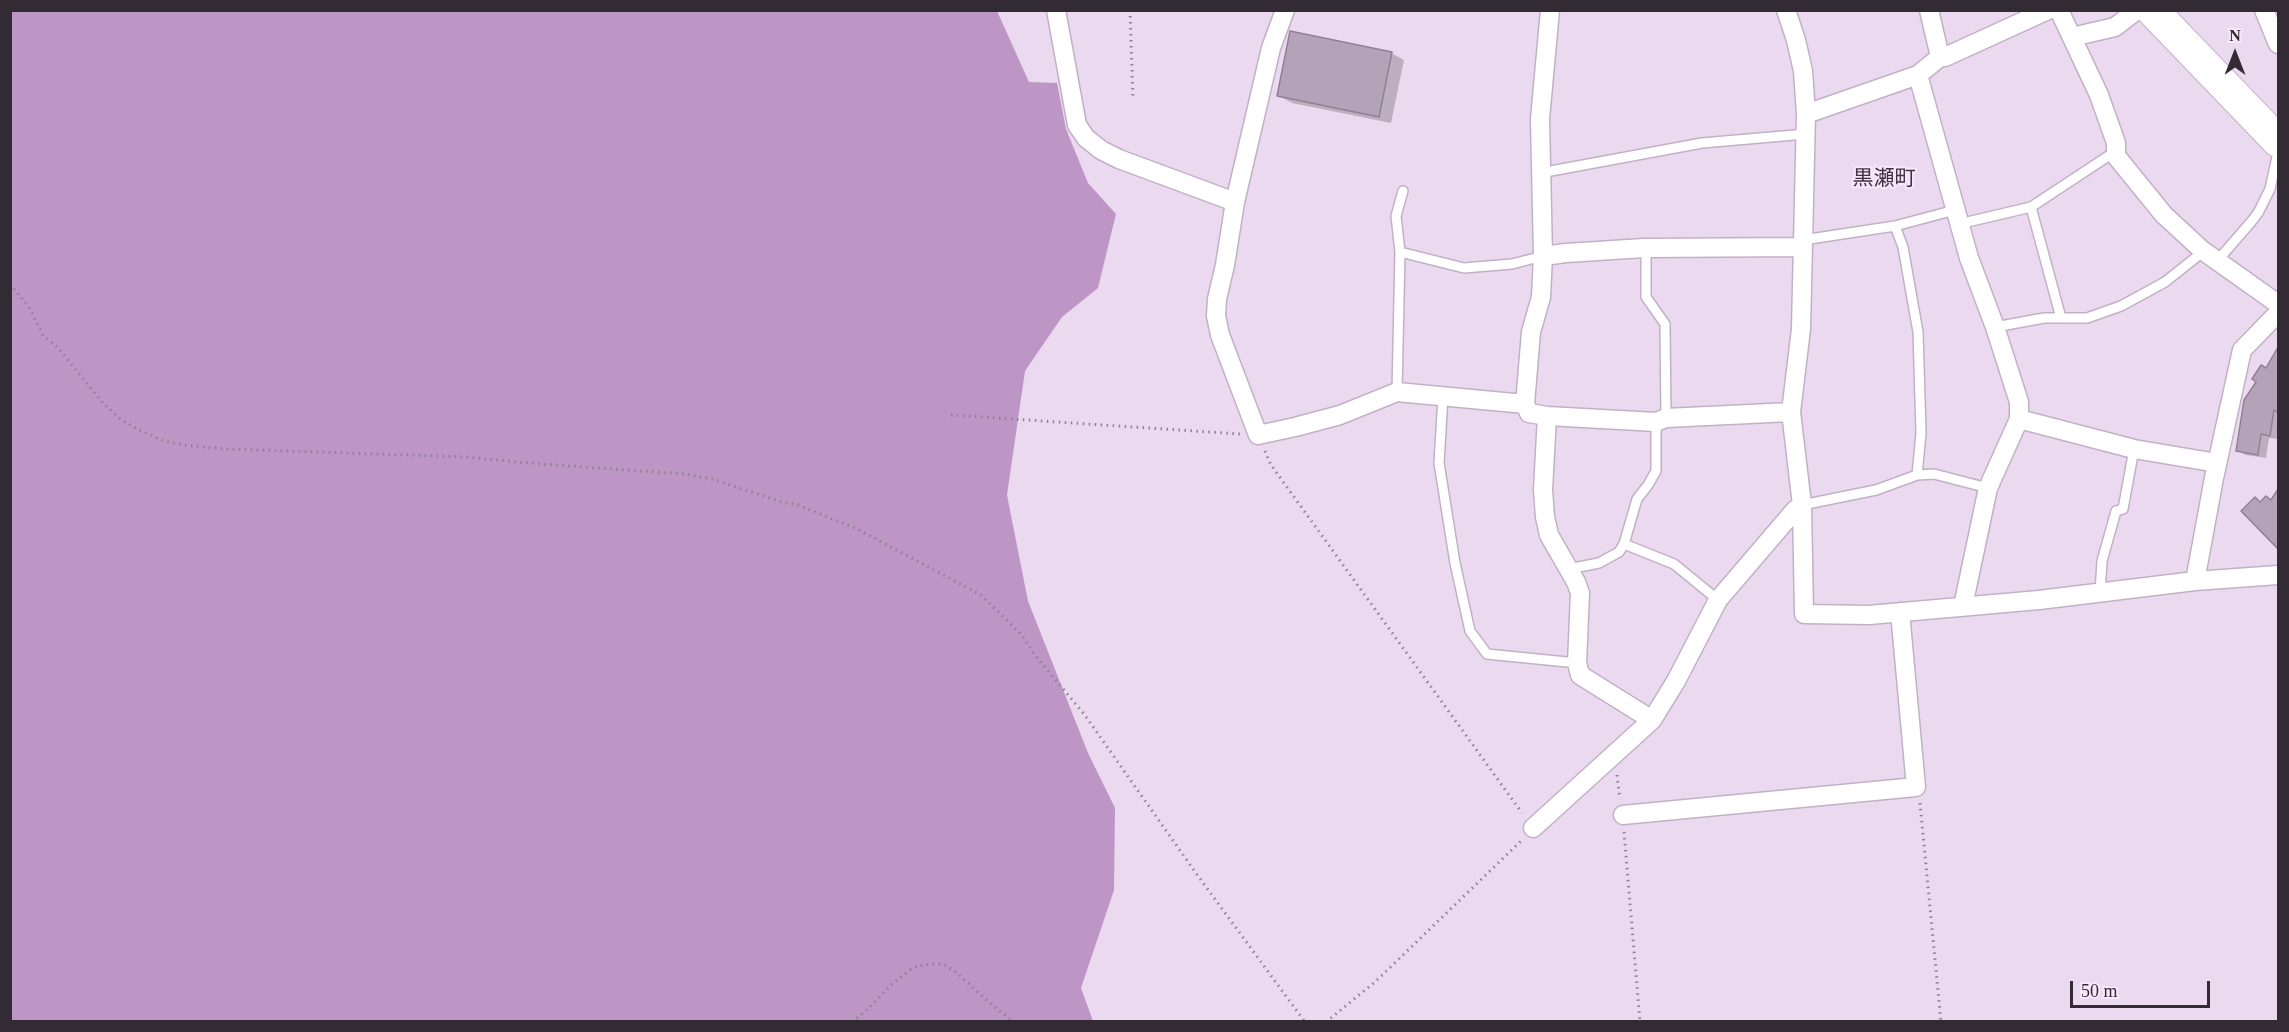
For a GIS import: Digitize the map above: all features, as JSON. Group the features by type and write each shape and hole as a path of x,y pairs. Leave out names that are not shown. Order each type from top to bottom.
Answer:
{"highway":[{"path":"2152,10 2278,141"}],"street":[{"path":"1056,10 1077,125 1086,138 1101,150 1119,159 1235,202"},
{"path":"1285,10 1271,48 1235,202 1226,265 1217,299 1216,316 1220,335 1258,435 1340,415 1397,392 1525,404"},
{"path":"1550,10 1540,119 1543,256 1541,297 1531,332 1525,404 1529,413 1547,417 1661,420 1791,412"},
{"path":"1786,10 1803,71 1806,114 1801,329 1791,412 1802,506 1804,615 1869,615 2100,593 2196,581 2278,575"},
{"path":"1929,10 1940,57"},
{"path":"1806,114 1918,75 1940,57 1945,57 2048,10"},
{"path":"2059,10 2099,95 2116,143 2116,156 2164,215 2211,256 2278,304"},
{"path":"2072,37 2115,27 2137,10"},
{"path":"2264,10 2278,44"},
{"path":"1918,75 1969,258 1995,327 2019,402 2019,419 1988,488 1963,606"},
{"path":"1543,256 1646,248 1803,243"},
{"path":"2196,581 2217,463 2242,350 2278,313"},
{"path":"1547,417 1543,490 1545,517 1549,535 1580,593 1577,663 1580,675 1652,720"},
{"path":"2019,419 2134,449 2217,463"},
{"path":"1533,828 1652,720 1676,681 1718,600 1795,510 1802,506"},
{"path":"1623,815 1916,787 1900,612"}],"lane":[{"path":"1540,173 1702,143 1806,134"},
{"path":"1803,243 1895,226 2031,207 2116,151"},
{"path":"1995,327 2044,318 2087,318 2121,306 2211,256 2252,222 2258,213 2270,189 2278,152"},
{"path":"1397,392 1400,252 1396,216 1403,191"},
{"path":"2031,207 2061,318"},
{"path":"1895,226 1903,247 1918,332 1921,433 1917,475"},
{"path":"1568,569 1599,563 1619,552 1624,544 1637,499 1656,471 1661,420 1665,324 1646,297 1646,248"},
{"path":"1400,252 1464,268 1512,264 1543,256"},
{"path":"1443,396 1439,463 1455,563 1470,632 1487,654 1577,663"},
{"path":"2100,593 2102,561 2116,511 2123,509 2134,449"},
{"path":"1802,506 1876,490 1917,475 1934,474 1988,488"},
{"path":"1624,544 1674,564 1718,600"}],"path":[{"path":"1130,10 1133,100"},
{"path":"10,284 29,307 43,335 59,350 102,402 119,418 164,441 182,445 230,449 466,457 694,475 798,505 857,529 981,595 1022,635 1034,654 1084,714 1198,876 1305,1022"},
{"path":"951,415 1258,435 1271,465 1533,828 1374,982 1326,1022"},
{"path":"1614,753 1623,815 1640,1022"},
{"path":"1916,787 1920,801 1941,1022"},
{"path":"852,1022 892,984 914,967 943,964 956,972 1014,1022"}],"shaded area":[{"path":"10,11 997,11 1029,82 1057,83 1066,129 1088,183 1116,214 1098,288 1062,317 1025,371 1007,495 1028,601 1088,753 1115,808 1114,890 1081,988 1093,1021 11,1021"}],"building":[{"path":"1290,31 1392,52 1379,117 1277,96"},
{"path":"2278,347 2278,413 2274,410 2270,436 2261,434 2258,455 2236,451 2244,400 2256,382 2252,379 2261,365 2266,368"},
{"path":"2278,489 2278,549 2241,511 2255,497 2260,502 2266,496 2271,500"}],"district":[{"name":"黒瀬町","path":"1884,179"}]}
